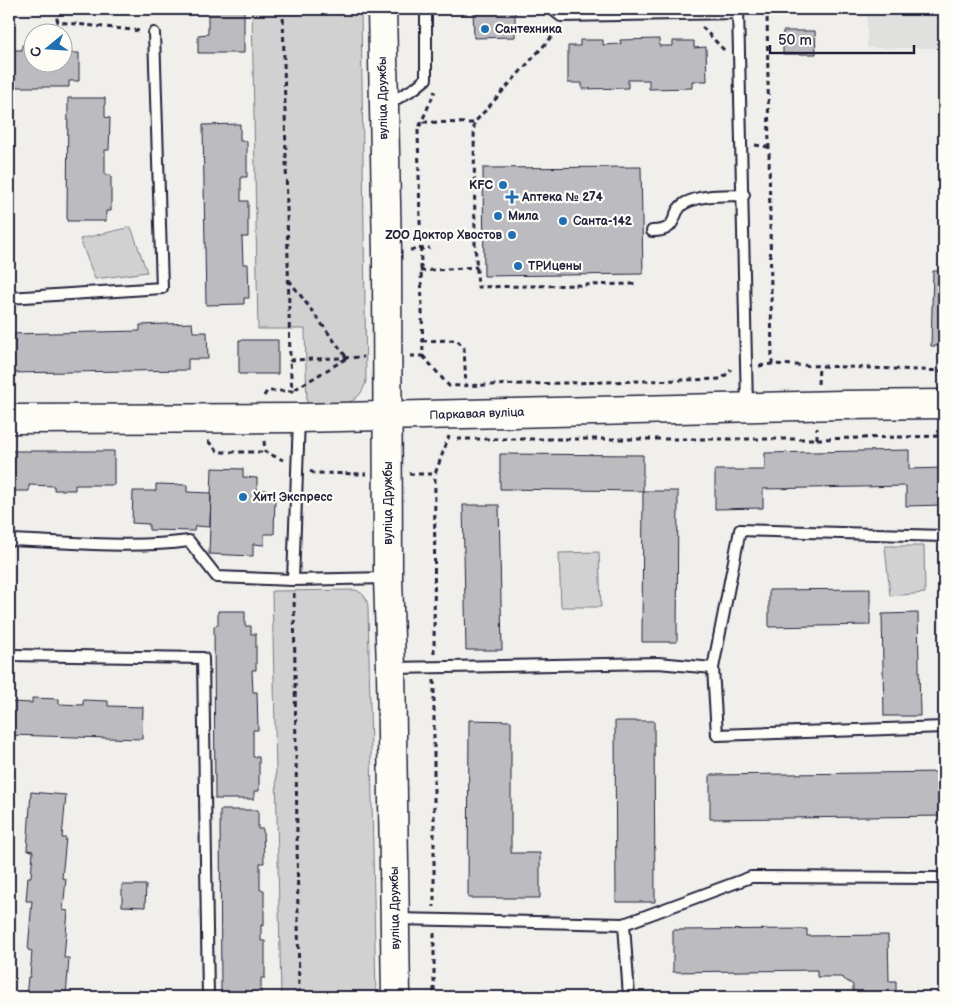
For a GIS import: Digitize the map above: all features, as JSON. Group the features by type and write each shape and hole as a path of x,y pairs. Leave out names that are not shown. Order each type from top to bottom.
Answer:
{"main road":[{"name":"вуліца Дружбы","path":"382,9 388,578 396,997"},
{"name":"Паркавая вуліца","path":"9,419 387,417 748,407 944,404"}],"lane":[{"path":"383,107 415,88 426,79 426,9"},
{"path":"552,9 561,16 690,14 738,11 748,407"},
{"path":"9,298 162,288 154,32"},
{"path":"652,231 661,231 669,227 682,204 699,197 744,195"},
{"path":"294,580 299,418"},
{"path":"944,536 740,530 713,668 717,735 944,727"},
{"path":"9,540 138,544 167,544 189,541 217,577 294,580 388,578"},
{"path":"9,655 203,658 208,997"},
{"path":"391,668 658,663 713,668"},
{"path":"396,919 624,924 750,878 938,878"},
{"path":"624,924 629,997"}],"path":[{"path":"54,9 58,22 154,32"},
{"path":"283,9 290,360 423,356"},
{"path":"767,9 772,364"},
{"path":"690,14 729,55"},
{"path":"571,15 474,122 478,287 635,284"},
{"path":"437,83 418,130 422,340 423,356 449,386 722,379 731,370 772,364 944,371"},
{"path":"422,122 474,122"},
{"path":"420,271 477,268"},
{"path":"289,279 347,358"},
{"path":"422,340 457,340 464,348 466,386"},
{"path":"292,391 347,358"},
{"path":"731,370 732,360"},
{"path":"449,439 817,440 944,436"},
{"path":"434,997 436,474"},
{"path":"294,580 299,997"},
{"path":"937,997 944,979"}],"shaded area":[{"path":"252,9 361,9 366,381 357,397 343,404 307,406 305,329 258,329"},
{"path":"867,9 944,9 944,48 867,48"},
{"path":"131,227 147,272 95,279 80,239"},
{"path":"885,546 924,546 925,593 890,596"},
{"path":"599,552 601,607 561,607 559,553"},
{"path":"356,590 365,597 368,607 376,997 281,997 272,591"}],"building":[{"path":"208,9 244,9 244,53 198,53 198,35 208,34"},
{"path":"473,9 515,9 515,37 474,38"},
{"path":"783,31 815,31 816,54 783,54"},
{"path":"659,39 659,46 673,46 673,41 694,41 694,48 706,47 707,81 692,81 692,88 649,89 649,80 628,80 628,88 582,89 582,83 568,83 568,46 580,46 580,40 603,40 603,45 621,44 620,40"},
{"path":"9,50 22,50 22,72 72,72 72,53 79,53 79,81 69,81 69,87 9,87"},
{"path":"68,98 105,98 105,117 110,118 109,150 105,150 105,175 111,175 111,211 106,211 106,221 67,221"},
{"path":"240,124 240,141 247,141 247,177 241,177 241,201 248,201 248,237 242,237 243,264 248,264 249,298 244,298 244,304 206,305 203,125"},
{"name":"Санта-142","path":"641,167 643,274 484,276 483,168"},
{"path":"933,271 944,271 944,346 931,346"},
{"path":"192,323 193,332 207,332 208,359 188,359 188,370 9,373 9,334 140,331 140,325"},
{"path":"239,340 278,340 278,374 239,374"},
{"path":"909,450 909,469 944,468 944,505 906,506 906,486 763,489 763,508 715,509 715,470 765,470 765,453"},
{"path":"9,451 114,451 114,485 75,485 75,490 54,490 54,486 29,485 29,491 9,491"},
{"path":"500,454 643,455 643,491 500,489"},
{"path":"212,468 243,469 243,477 257,478 257,490 266,490 266,498 275,498 274,534 264,534 264,545 253,544 253,556 209,554"},
{"path":"156,484 187,485 187,492 211,493 210,527 195,526 194,531 149,530 149,524 132,523 133,491 156,491"},
{"path":"643,491 678,491 677,642 642,642"},
{"path":"463,505 499,505 502,650 466,650"},
{"path":"870,589 870,625 769,627 769,590"},
{"path":"218,611 245,611 245,626 251,626 251,634 256,634 256,670 252,670 253,692 257,692 258,730 253,730 253,757 259,757 259,791 254,791 254,799 215,799 214,626 218,625"},
{"path":"918,613 920,716 884,716 882,614"},
{"path":"32,698 59,699 59,704 83,705 83,700 108,701 108,706 143,707 142,739 9,735 9,702 32,703"},
{"path":"469,720 511,721 511,853 540,853 540,898 468,898"},
{"path":"615,721 654,721 655,902 616,902"},
{"path":"944,772 944,816 710,819 710,775"},
{"path":"31,792 66,795 62,838 66,838 62,878 66,879 63,910 68,911 64,958 69,958 66,997 26,997 32,951 28,950 32,901 26,901 28,877 31,877 33,851 27,850"},
{"path":"220,810 258,810 258,829 263,829 264,863 260,863 260,890 264,890 264,926 261,925 261,941 265,941 265,978 261,978 261,997 221,997"},
{"path":"122,885 146,885 145,907 122,906"},
{"path":"807,929 807,936 888,935 889,981 896,981 896,997 853,997 853,985 841,977 817,977 817,970 673,972 673,930"}],"place":[{"name":"Сантехника","path":"485,29"},
{"name":"KFC","path":"503,185"},
{"name":"Аптека № 274","path":"512,197"},
{"name":"Мила","path":"498,216"},
{"name":"Санта-142","path":"563,221"},
{"name":"ZOO Доктор Хвостов","path":"512,235"},
{"name":"ТРИцены","path":"518,266"},
{"name":"Хит! Экспресс","path":"243,497"}]}
